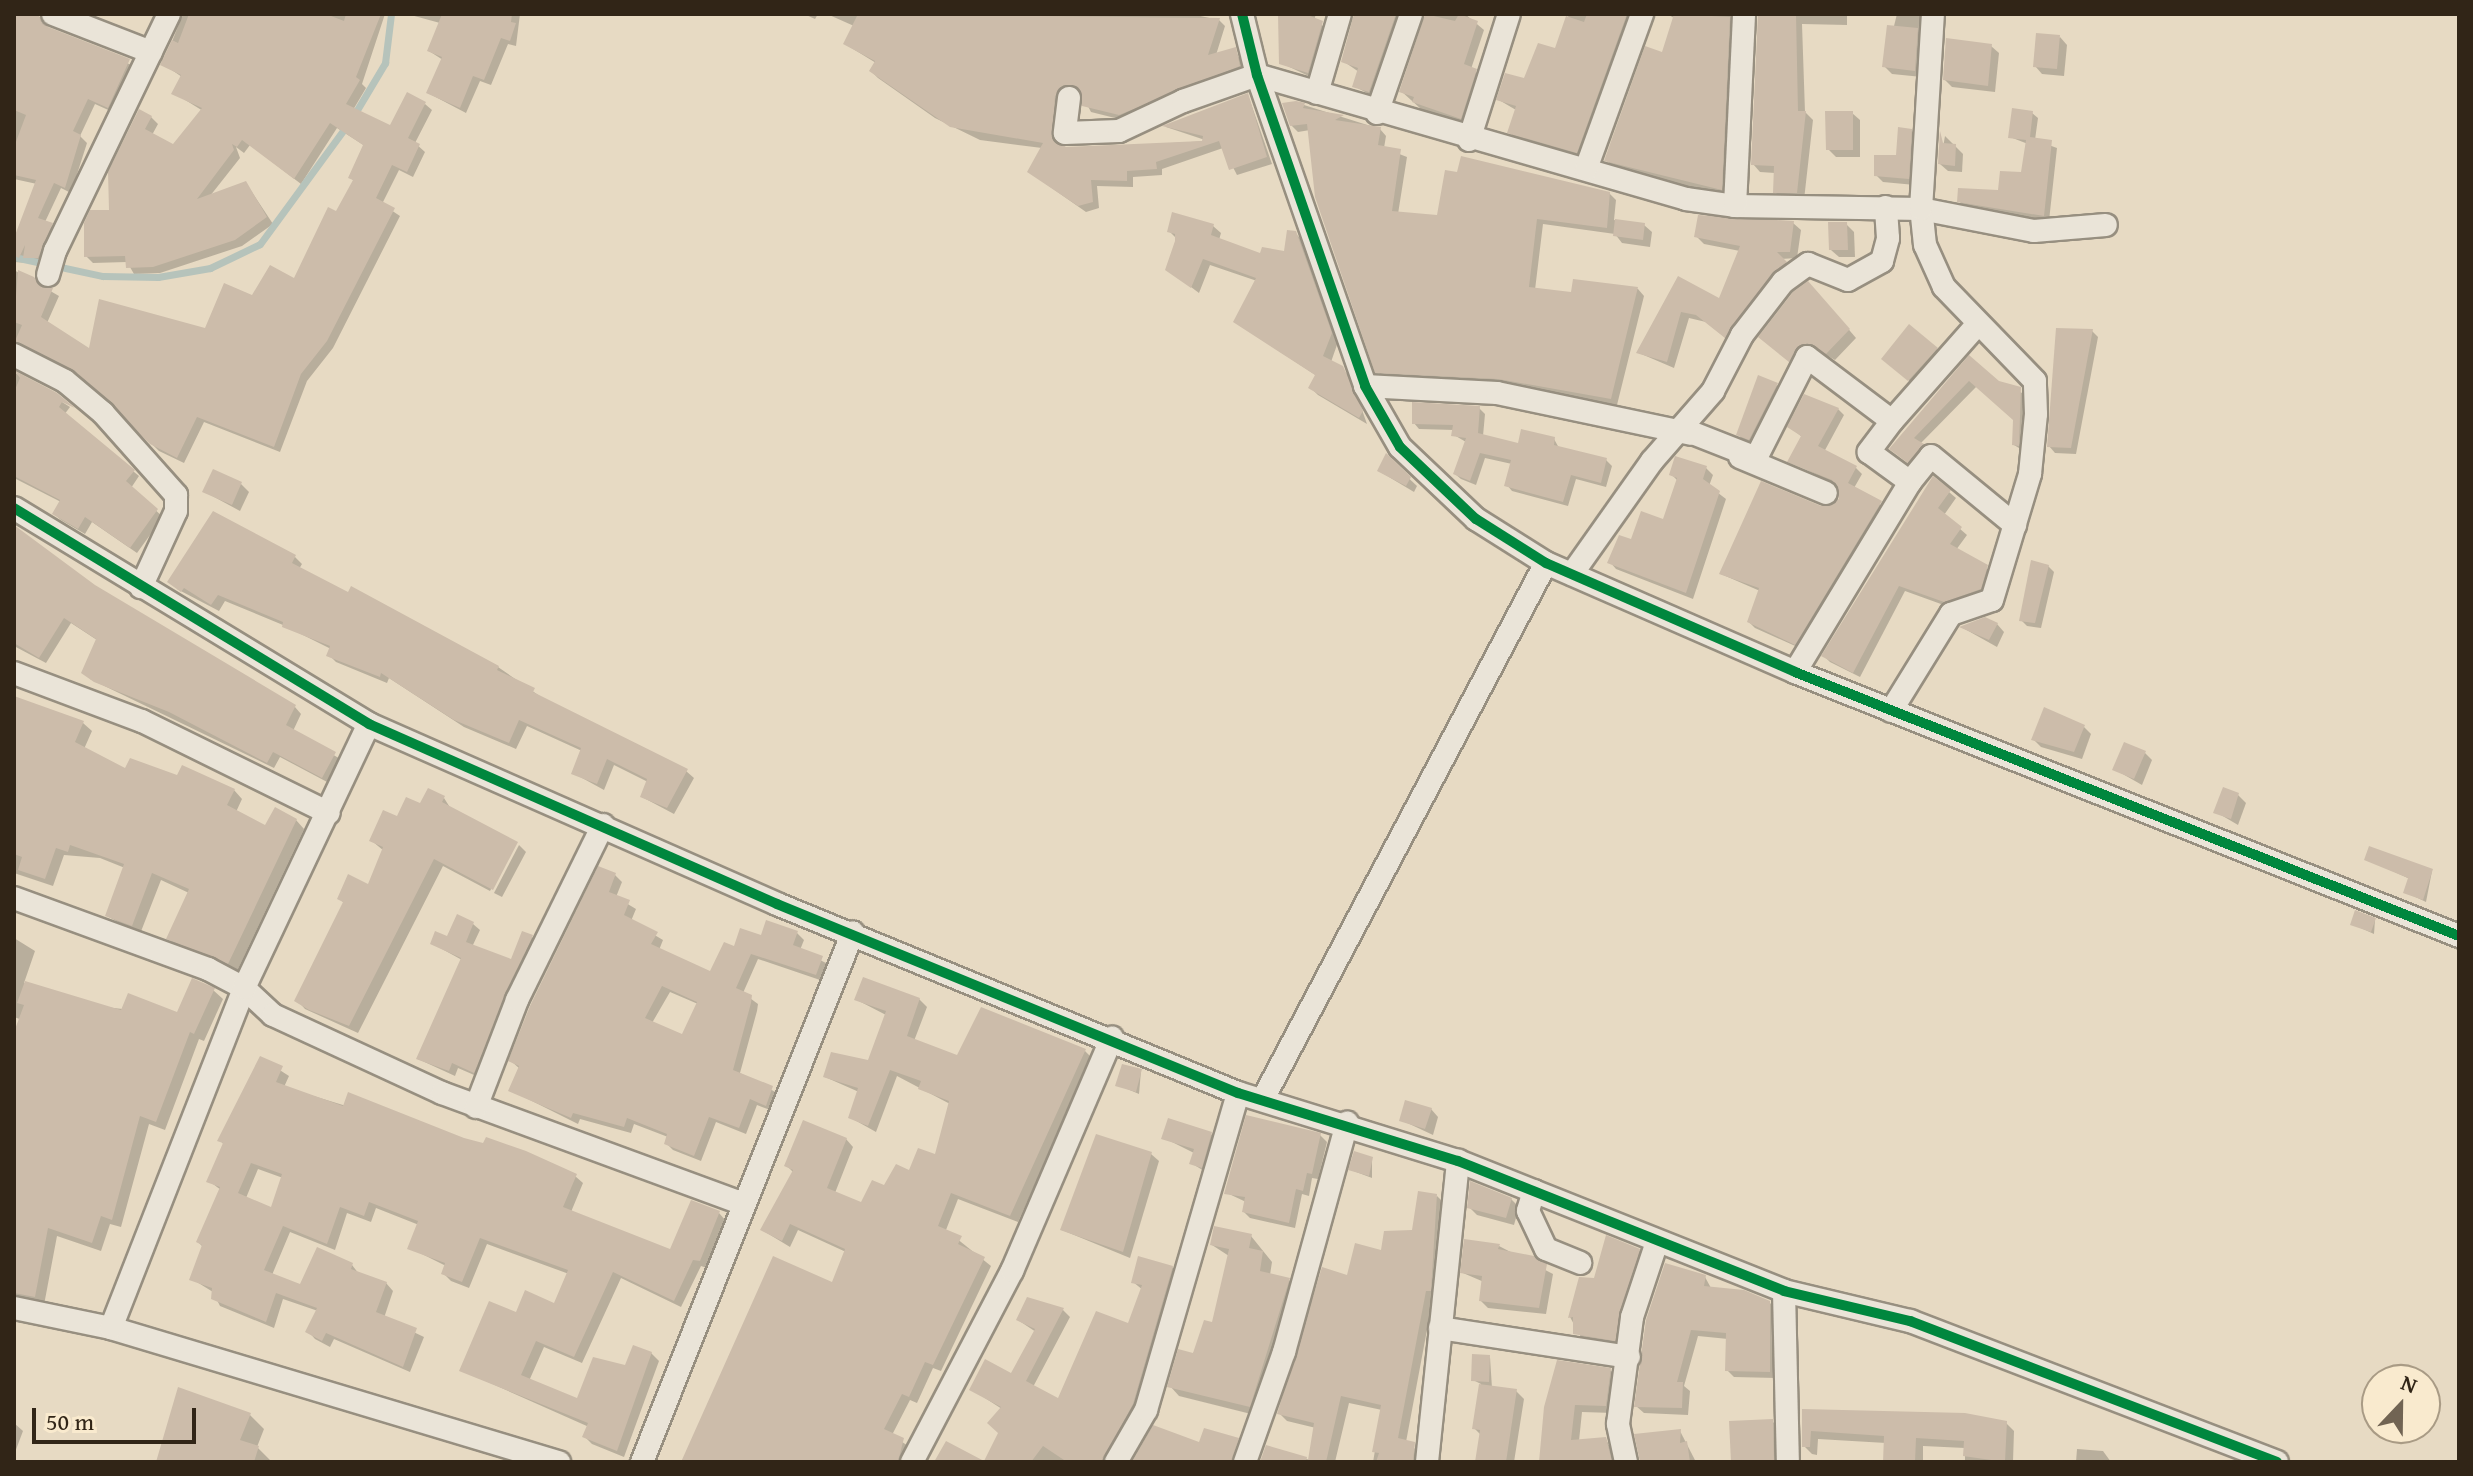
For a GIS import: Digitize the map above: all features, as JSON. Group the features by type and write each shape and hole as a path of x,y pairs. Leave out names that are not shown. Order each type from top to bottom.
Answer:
{"street":[{"path":"53,14 151,52"},
{"path":"48,275 55,251 169,14"},
{"path":"1242,14 1257,75 1365,386 1400,447 1476,519 1546,563 1795,672 2459,936"},
{"path":"1317,93 1340,14"},
{"path":"1377,113 1411,14"},
{"path":"1469,140 1509,14"},
{"path":"1586,169 1642,14"},
{"path":"1735,206 1744,14"},
{"path":"1891,711 1951,614 1992,600 2030,474 2035,381 1977,325 1944,287 1925,245 1921,209 1933,14"},
{"path":"1069,98 1065,133 1119,131 1183,101 1257,75 1469,140 1586,169 1686,199 1735,206 1921,209 2034,231 2106,225"},
{"path":"1572,574 1680,428 1713,391 1742,335 1796,270 1808,264 1848,280 1882,261 1888,238 1886,207"},
{"path":"1910,482 1869,452 1892,421 1977,325"},
{"path":"14,355 65,381 103,413 176,495 176,511 141,587"},
{"path":"1365,386 1497,393 1680,428 1756,458 1807,357 1892,421"},
{"path":"1680,428 1826,493"},
{"path":"1795,672 1910,482 1931,456 2015,525"},
{"path":"14,508 369,724 853,932 1238,1093 1347,1123 1458,1161 1784,1291 1910,1321 2277,1462"},
{"path":"1263,1099 1546,563"},
{"path":"14,673 142,721 329,813"},
{"path":"111,1328 244,988 369,724"},
{"path":"476,1107 517,1000 603,825"},
{"path":"14,898 137,940 244,988 273,1015 476,1107 743,1204"},
{"path":"642,1462 853,932"},
{"path":"912,1462 1012,1271 1112,1038"},
{"path":"1116,1462 1146,1410 1238,1093"},
{"path":"1245,1462 1284,1352 1347,1123"},
{"path":"1427,1462 1458,1161"},
{"path":"1534,1191 1528,1211 1546,1249 1580,1263"},
{"path":"1626,1462 1618,1424 1632,1317 1657,1242"},
{"path":"1784,1291 1788,1462"},
{"path":"14,1308 111,1328 559,1462"},
{"path":"1440,1328 1629,1357"}],"building":[{"path":"14,14 37,14 48,27 130,59 108,108 88,99 73,131 81,135 65,188 54,183 38,218 53,223 38,258 23,258 25,245 19,258 14,256 14,238 36,180 14,175 14,147 26,115 14,110"},
{"path":"189,14 326,14 344,21 346,14 381,14 356,77 360,80 346,104 390,125 407,92 426,102 408,138 420,144 407,172 392,165 376,198 395,208 327,341 301,374 274,447 197,417 177,458 150,444 74,370 15,341 22,325 14,322 18,270 34,277 43,288 53,288 41,317 89,348 99,299 205,328 224,283 252,295 270,265 294,278 328,207 336,211 353,180 348,178 363,145 330,123 294,179 242,140 237,147 232,144 234,150 197,199 246,181 267,217 235,240 153,267 126,268 125,256 84,257 84,223 90,210 109,210 108,172 139,109 152,116 145,129 173,144 202,108 171,94 181,75 160,65 172,40 178,43"},
{"path":"442,14 512,14 511,22 516,23 510,41 501,38 484,80 473,76 460,108 426,93 442,57 427,51"},
{"path":"858,14 1220,18 1208,55 1236,47 1240,66 1119,115 1082,106 1078,87 1064,85 1055,96 1052,138 1066,147 1202,141 1203,136 1162,126 1248,93 1267,157 1229,170 1219,141 1156,162 1157,169 1127,171 1127,181 1091,180 1093,202 1078,206 1027,172 1043,143 950,127 869,71 875,61 843,44"},
{"path":"1278,14 1305,14 1323,21 1308,73 1279,64"},
{"path":"1354,14 1396,14 1369,92 1352,87 1358,68 1341,62"},
{"path":"1425,14 1455,21 1459,14 1478,21 1464,64 1477,69 1461,119 1412,102 1414,97 1399,92"},
{"path":"1587,14 1627,14 1577,153 1507,133 1516,106 1496,100 1505,73 1524,78 1538,43 1555,48 1566,16 1584,22"},
{"path":"1674,14 1730,17 1722,190 1604,161 1645,46 1662,52"},
{"path":"1758,14 1796,14 1798,111 1806,111 1797,193 1773,193 1774,166 1751,165"},
{"path":"1887,25 1918,28 1915,71 1882,67"},
{"path":"2036,33 2060,35 2057,69 2033,67"},
{"path":"1946,38 1992,44 1988,86 1943,80"},
{"path":"1282,103 1305,103 1303,108 1344,115 1335,120 1381,127 1378,145 1401,149 1392,211 1437,215 1445,170 1457,172 1461,156 1610,192 1607,228 1537,219 1529,287 1571,292 1573,279 1638,287 1611,399 1498,379 1375,373 1315,197 1307,124 1290,126"},
{"path":"2012,108 2033,111 2030,137 2052,140 2044,216 1957,202 1958,188 1998,190 2000,171 2021,172 2026,140 2008,138"},
{"path":"1825,111 1853,111 1853,150 1826,150"},
{"path":"1898,127 1912,129 1909,179 1874,176 1874,155 1896,155"},
{"path":"1940,131 1943,143 1956,144 1955,166 1938,164"},
{"path":"1172,212 1214,224 1211,235 1260,253 1262,247 1284,251 1287,230 1296,231 1332,333 1323,356 1343,366 1363,411 1359,418 1308,388 1315,375 1233,322 1256,278 1203,259 1191,288 1165,270 1175,241 1175,234 1167,232"},
{"path":"1698,215 1794,221 1790,252 1777,252 1787,262 1772,273 1725,338 1696,315 1681,312 1667,362 1636,353 1678,276 1719,298 1740,246 1694,237"},
{"path":"1615,219 1645,223 1643,240 1613,236"},
{"path":"1828,222 1847,222 1848,250 1829,250"},
{"path":"1808,281 1850,329 1826,354 1807,343 1789,362 1758,337 1793,292"},
{"path":"1909,324 1938,348 1908,381 1881,359"},
{"path":"2056,328 2093,329 2071,448 2047,447"},
{"path":"1969,355 1999,381 2021,387 2019,446 2012,445 2013,420 1969,381 1914,438 1924,444 1908,463 1889,449"},
{"path":"15,371 57,393 75,408 62,402 59,407 135,470 126,481 158,509 130,548 85,517 78,529 52,514 60,500 14,476 14,392 20,378"},
{"path":"1758,375 1778,383 1749,440 1736,435"},
{"path":"1804,394 1839,408 1818,446 1857,466 1848,483 1882,501 1795,645 1747,622 1759,588 1719,574 1761,481 1821,506 1839,499 1832,480 1787,462 1801,436 1787,427"},
{"path":"1412,402 1480,406 1478,433 1518,443 1521,429 1555,437 1554,445 1607,458 1601,483 1571,475 1563,502 1504,486 1511,460 1480,453 1470,481 1453,474 1466,438 1451,436 1453,425 1412,424"},
{"path":"1386,453 1411,477 1406,486 1377,471"},
{"path":"1675,456 1707,466 1703,479 1720,491 1686,593 1607,563 1619,535 1631,539 1641,511 1663,519 1677,478 1669,475"},
{"path":"213,469 242,482 232,505 202,492"},
{"path":"1933,476 1951,490 1938,508 1962,527 1950,544 1988,565 1981,589 1944,602 1899,586 1853,673 1821,656"},
{"path":"213,511 296,555 292,563 348,592 351,586 499,666 497,670 535,688 533,692 688,769 667,808 640,797 647,779 607,759 597,784 571,774 581,748 519,720 509,743 454,720 381,673 380,677 326,656 330,646 282,627 283,622 218,595 211,605 184,588 181,592 167,582"},
{"path":"14,525 95,585 296,705 286,725 336,752 322,778 273,752 267,763 169,712 94,682 81,673 96,639 64,618 39,658 14,643"},
{"path":"2031,560 2049,565 2035,623 2019,621"},
{"path":"1985,617 1998,623 1989,640 1959,627"},
{"path":"14,696 84,721 75,742 125,768 130,758 177,775 182,765 235,789 227,805 265,825 275,807 297,819 228,964 166,939 189,889 152,873 132,926 105,916 124,864 70,845 68,852 56,848 45,879 18,870 22,857 14,854"},
{"path":"2044,707 2085,725 2074,752 2031,740"},
{"path":"2124,742 2146,751 2134,779 2112,770"},
{"path":"2223,787 2239,793 2231,819 2213,813"},
{"path":"428,788 445,796 442,802 518,842 493,890 434,859 349,1026 309,1010 294,1001 343,902 337,899 348,874 368,884 383,847 369,841 383,810 397,816 406,797 420,803"},
{"path":"2369,846 2433,869 2423,900 2403,893 2408,878 2364,860"},
{"path":"598,866 616,873 609,892 630,900 624,915 658,932 651,944 710,971 724,942 734,946 740,928 761,935 766,920 798,931 793,945 823,956 816,975 751,954 736,988 752,995 733,1070 773,1086 766,1106 750,1099 739,1128 709,1117 694,1156 664,1144 667,1134 627,1118 624,1127 573,1113 571,1118 508,1091 519,1066 508,1061 530,1006","holes":["662,986 697,1002 682,1034 645,1018"]},
{"path":"2355,910 2376,918 2371,932 2350,925"},
{"path":"457,914 474,922 466,942 511,959 522,931 533,935 474,1073 452,1063 449,1071 416,1059 461,958 430,944 435,931 447,936"},
{"path":"863,977 920,998 907,1036 957,1055 981,1007 1086,1049 1010,1216 951,1193 938,1226 962,1236 958,1244 985,1257 933,1365 925,1362 909,1397 902,1394 884,1429 904,1438 898,1462 681,1462 773,1256 832,1282 845,1249 790,1224 782,1241 760,1230 793,1170 784,1166 803,1120 847,1138 827,1188 861,1202 872,1180 884,1185 896,1164 909,1170 918,1148 935,1154 949,1101 918,1089 921,1081 890,1070 868,1126 848,1118 858,1088 823,1077 831,1052 868,1060 886,1011 854,1000"},
{"path":"192,978 215,988 194,1034 190,1032 156,1122 140,1116 112,1220 101,1216 92,1243 48,1228 35,1297 14,1293 14,1032 24,1005 17,1003 25,981 121,1010 128,993 177,1012"},
{"path":"260,1056 283,1066 276,1082 343,1106 348,1092 464,1138 483,1143 486,1137 526,1151 577,1174 563,1207 670,1249 691,1200 720,1211 700,1261 693,1260 674,1301 613,1272 574,1357 536,1341 521,1375 577,1398 593,1357 625,1365 633,1345 652,1352 617,1451 582,1437 588,1423 459,1371 489,1301 516,1312 525,1290 554,1303 568,1270 480,1238 462,1282 441,1274 445,1263 407,1249 418,1221 369,1202 364,1216 340,1207 327,1244 283,1226 264,1270 300,1284 317,1247 353,1263 351,1269 387,1282 376,1312 417,1328 403,1367 326,1333 322,1341 305,1332 317,1308 276,1293 266,1322 211,1299 212,1288 189,1280 202,1245 196,1242 220,1187 206,1182 223,1143 217,1141","holes":["251,1163 282,1174 271,1207 238,1193"]},
{"path":"1122,1064 1142,1069 1136,1092 1115,1086"},
{"path":"1405,1100 1432,1108 1425,1129 1399,1121"},
{"path":"1246,1115 1321,1133 1312,1174 1307,1173 1303,1191 1296,1189 1289,1223 1242,1212 1245,1197 1224,1194"},
{"path":"1168,1118 1212,1132 1202,1168 1189,1164 1194,1149 1161,1139"},
{"path":"1096,1134 1152,1152 1123,1252 1060,1230"},
{"path":"1354,1151 1373,1157 1369,1176 1348,1170"},
{"path":"1470,1181 1512,1198 1506,1218 1467,1208"},
{"path":"1418,1191 1437,1194 1431,1291 1426,1291 1398,1438 1415,1442 1413,1462 1376,1462 1379,1453 1372,1452 1381,1405 1341,1396 1326,1462 1308,1460 1314,1423 1277,1414 1322,1267 1347,1275 1355,1243 1381,1250 1384,1231 1412,1230"},
{"path":"1214,1226 1252,1234 1249,1248 1263,1251 1260,1271 1290,1278 1250,1407 1167,1387 1178,1349 1193,1353 1204,1320 1212,1322 1229,1249 1210,1245"},
{"path":"1606,1235 1640,1249 1615,1341 1573,1334 1573,1317 1568,1318 1579,1277 1594,1278"},
{"path":"1464,1239 1500,1244 1498,1249 1534,1256 1547,1264 1539,1308 1479,1301 1482,1276 1460,1273"},
{"path":"1138,1256 1173,1266 1133,1404 1102,1462 1067,1462 1043,1446 1031,1462 934,1462 946,1441 984,1461 998,1433 987,1423 1001,1407 969,1390 985,1359 1011,1373 1035,1329 1016,1320 1027,1297 1064,1308 1026,1381 1058,1398 1096,1311 1128,1323 1142,1285 1131,1283"},
{"path":"1665,1263 1706,1275 1704,1286 1744,1290 1770,1301 1770,1372 1725,1371 1726,1333 1691,1330 1677,1382 1683,1382 1682,1408 1634,1407 1646,1320"},
{"path":"1472,1354 1490,1355 1489,1382 1471,1381"},
{"path":"1557,1360 1611,1368 1606,1406 1575,1405 1571,1440 1606,1437 1612,1462 1539,1462 1544,1407"},
{"path":"1479,1384 1517,1389 1506,1462 1475,1462 1480,1430 1472,1429"},
{"path":"178,1387 251,1413 240,1440 259,1446 254,1462 156,1462"},
{"path":"1802,1409 1965,1413 2007,1421 2005,1462 1963,1456 1964,1441 1916,1438 1915,1462 1883,1462 1884,1436 1811,1431 1810,1447 1802,1447"},
{"path":"1773,1419 1774,1462 1731,1462 1729,1421"},
{"path":"1153,1425 1199,1442 1204,1428 1239,1438 1231,1462 1132,1462"},
{"path":"1681,1429 1680,1443 1687,1441 1690,1462 1640,1462 1634,1434"},
{"path":"1266,1445 1307,1457 1306,1462 1260,1462"}],"waterway":[{"path":"354,115 385,63 391,14"},
{"path":"14,257 103,276 158,277 210,268 260,244 347,125"}],"cycle path":[{"path":"1242,14 1257,75 1365,386 1400,447 1476,519 1546,563 1795,672 2459,936"},
{"path":"14,508 369,724 777,904 1238,1093 1458,1161 1784,1291 1910,1321 2277,1462"}]}
